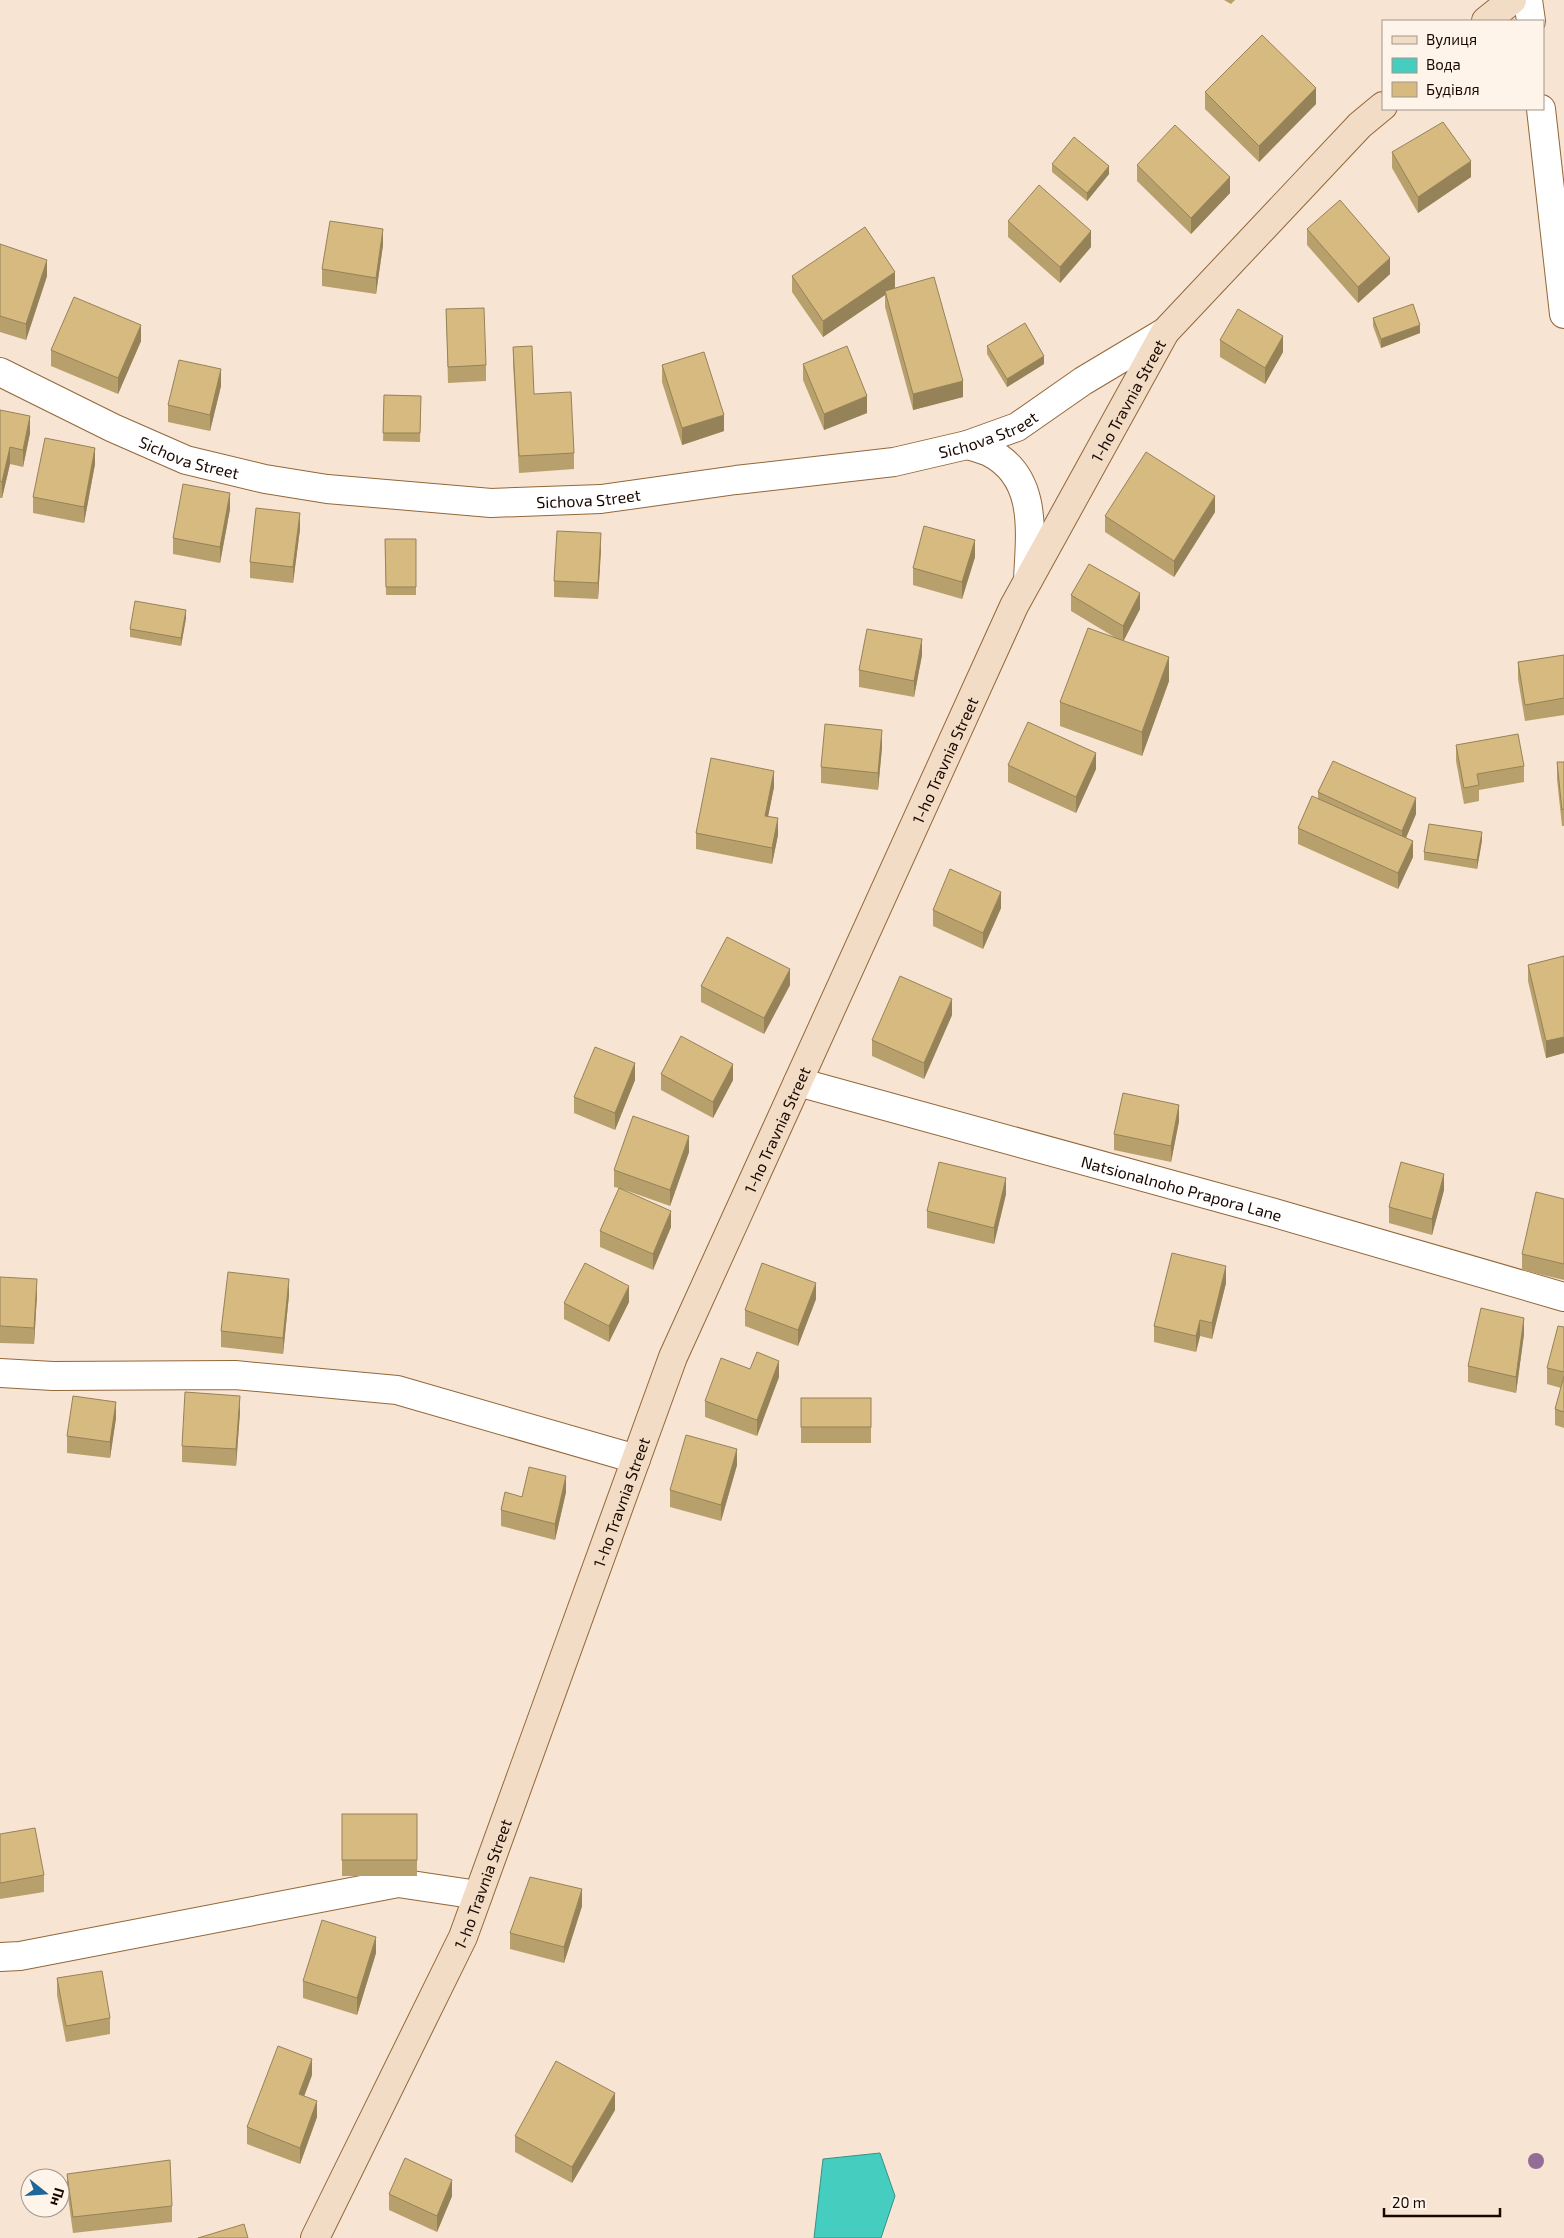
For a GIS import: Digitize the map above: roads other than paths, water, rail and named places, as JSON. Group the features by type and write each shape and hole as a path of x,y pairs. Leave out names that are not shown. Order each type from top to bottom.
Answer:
{"street":[{"path":"1487,20 1512,0"},
{"path":"1528,0 1531,20"},
{"name":"1-ho Travnia Street","path":"315,2238 463,1937 673,1357 1014,606 1165,332 1360,125 1382,107"},
{"path":"1541,110 1564,314"},
{"name":"Sichova Street","path":"0,372 112,428 186,460 265,479 327,489 491,503 601,499 736,480 894,462 967,444 1017,427 1083,381 1165,332"},
{"path":"967,444 990,452 1008,466 1022,485 1030,508 1028,580"},
{"name":"Natsionalnoho Prapora Lane","path":"798,1082 1272,1212 1564,1297"},
{"path":"0,1373 54,1376 235,1375 397,1390 636,1459"},
{"path":"0,1957 20,1956 398,1883 478,1895"}],"water":[{"path":"880,2153 895,2196 881,2238 814,2238 823,2159"}]}
